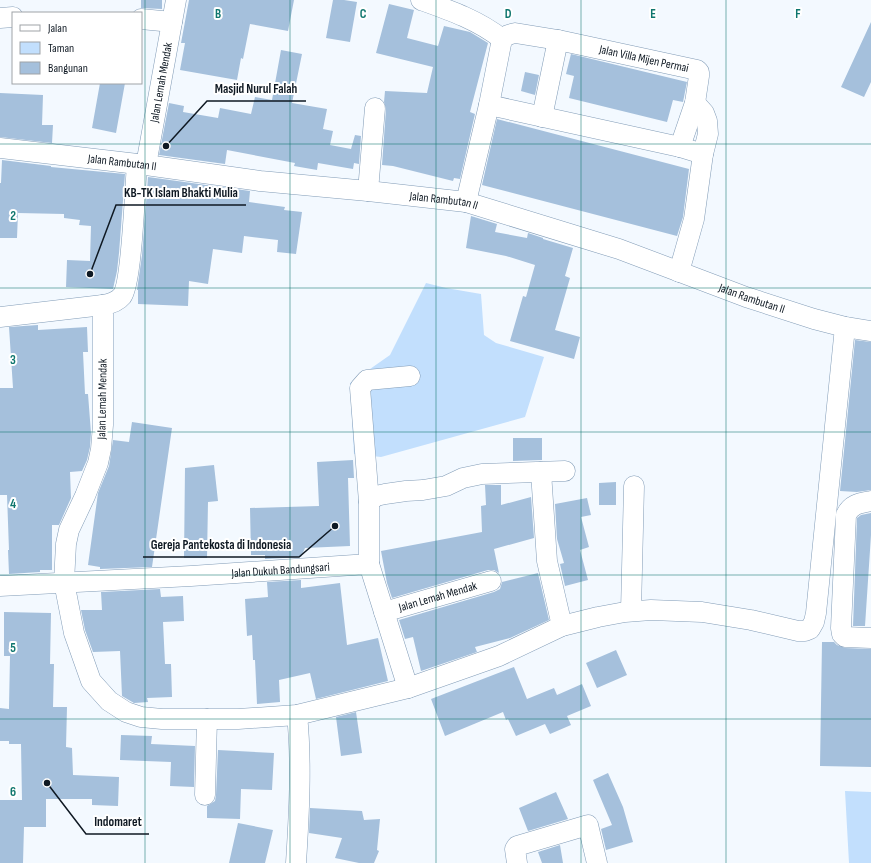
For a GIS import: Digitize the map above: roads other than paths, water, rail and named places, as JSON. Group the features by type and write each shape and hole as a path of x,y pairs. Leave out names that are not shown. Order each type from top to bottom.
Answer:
{"street":[{"name":"Jalan Lemah Mendak","path":"0,316 103,305 114,302 122,296 126,287 141,164 176,0"},
{"path":"420,0 459,14 491,30 502,39 489,105 466,202"},
{"path":"0,18 12,17"},
{"path":"142,19 172,22"},
{"name":"Jalan Villa Mijen Permai","path":"502,39 515,33 558,40 697,70 699,72 699,76 695,103 680,148"},
{"path":"542,117 558,40"},
{"path":"680,272 694,219 703,154 708,134 707,121 704,114 695,103"},
{"path":"489,105 703,154"},
{"path":"368,190 375,108"},
{"name":"Jalan Rambutan II","path":"0,148 141,164 260,180 368,190 466,202 619,250 746,297 814,319 845,327 871,331"},
{"name":"Jalan Lemah Mendak","path":"64,582 66,544 69,530 85,496 98,463 101,449 103,425 103,305"},
{"path":"64,582 74,633 91,681 109,701 126,712 141,717 162,719 238,720 297,715 408,688 499,656 562,626 598,616 631,611 651,610 702,612 751,620 798,631 805,631 810,629 814,622 816,613 845,327"},
{"path":"408,688 369,564 369,502 360,388 367,380 410,376"},
{"path":"369,502 376,496 446,486 463,478 482,474 566,471"},
{"path":"540,472 547,561 562,626"},
{"path":"631,611 634,486"},
{"path":"871,501 855,504 849,509 846,515 841,628 842,634 845,637 871,638"},
{"name":"Jalan Dukuh Bandungsari","path":"0,586 191,576 369,564"},
{"name":"Jalan Lemah Mendak","path":"384,612 491,581"},
{"path":"296,863 299,734 297,715"},
{"path":"205,795 208,719"},
{"path":"517,863 515,849 518,846 588,825 597,863"}],"place":[{"name":"Masjid Nurul Falah","path":"166,146"},
{"name":"KB-TK Islam Bhakti Mulia","path":"90,274"},
{"name":"Gereja Pantekosta di Indonesia","path":"335,526"},
{"name":"Indomaret","path":"47,783"}]}
